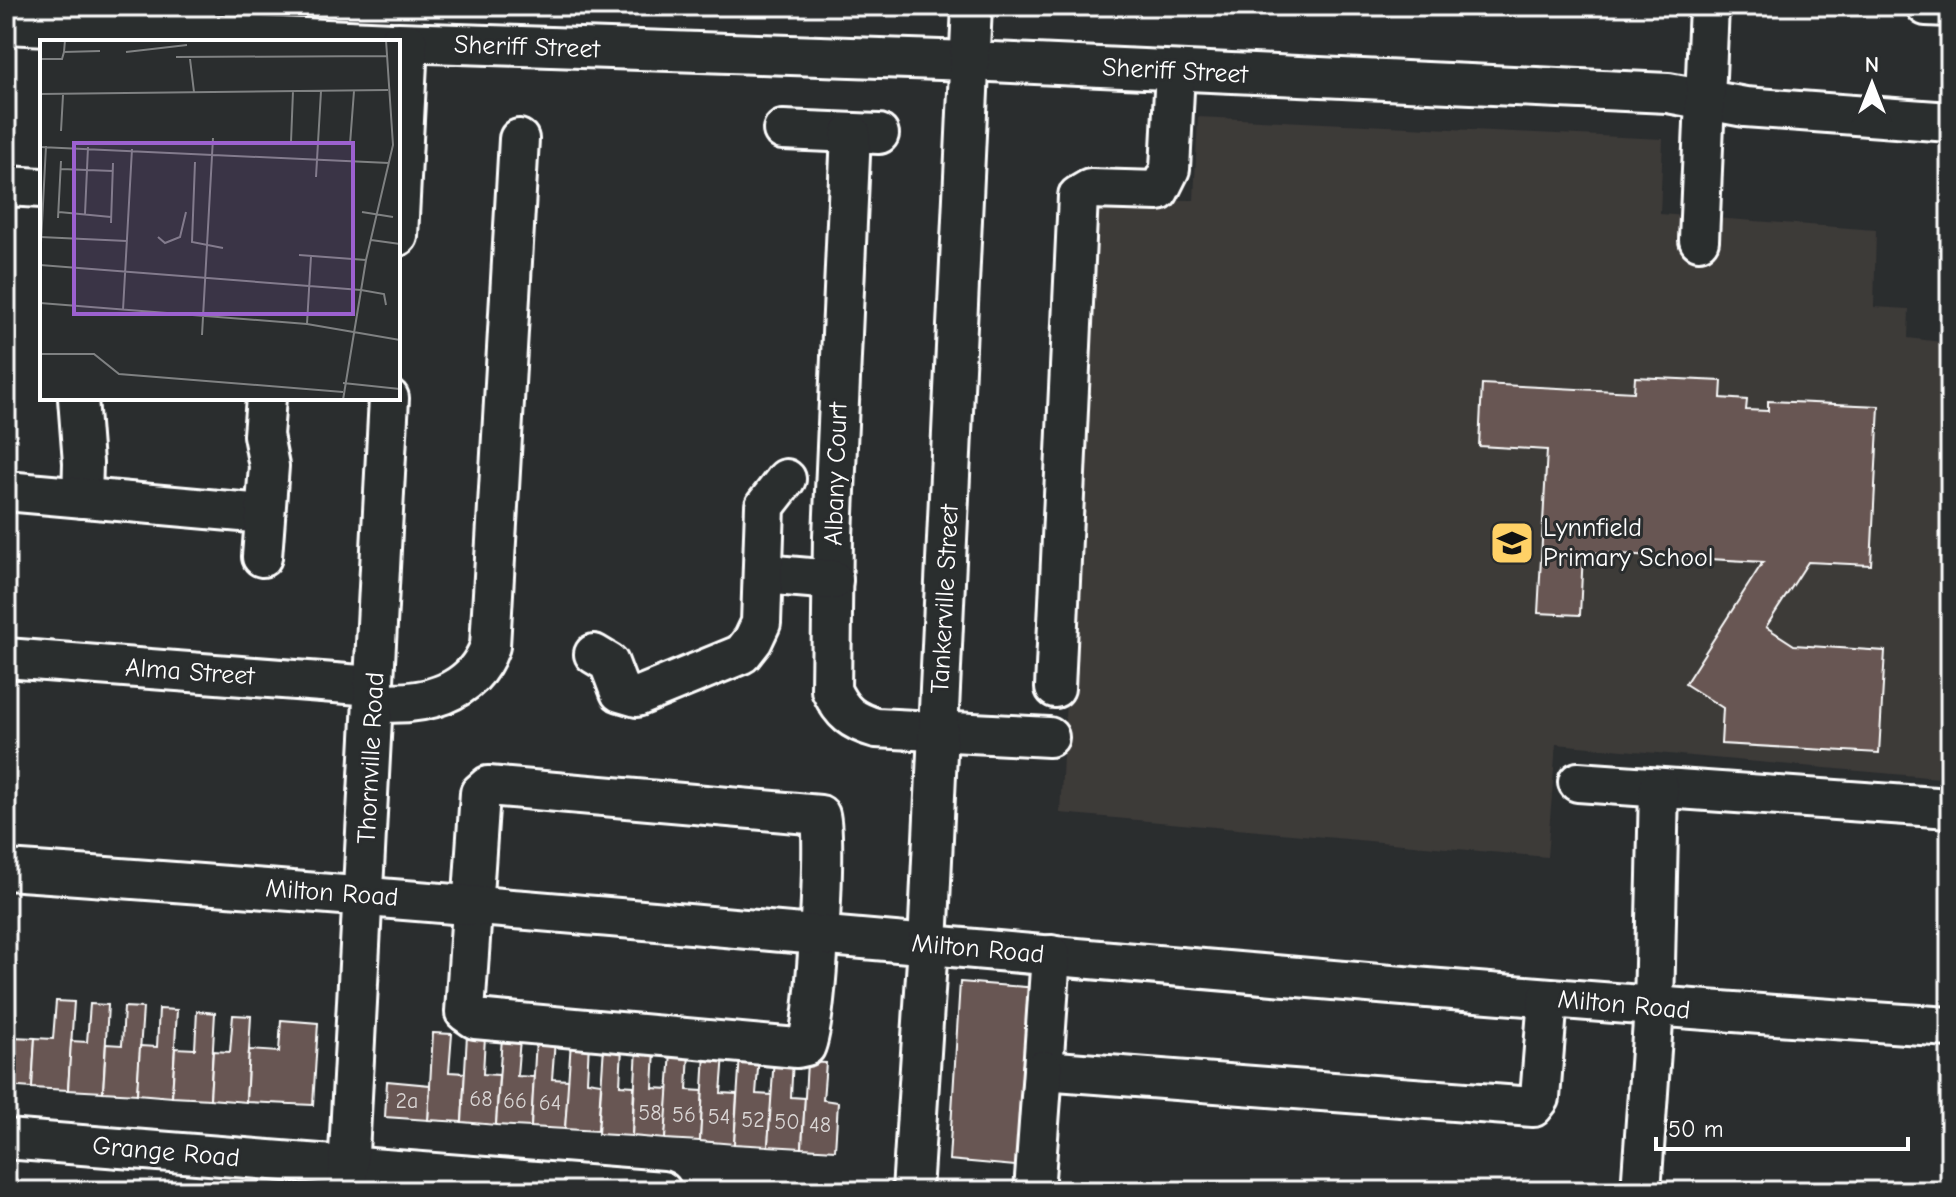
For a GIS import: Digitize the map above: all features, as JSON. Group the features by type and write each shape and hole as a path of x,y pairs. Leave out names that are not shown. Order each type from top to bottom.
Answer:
{"street":[{"name":"Tankerville Street","path":"912,1191 928,945 972,6"},
{"path":"1699,240 1709,6"},
{"path":"1926,6 1950,7"},
{"name":"Sheriff Street","path":"6,24 103,35 314,40"},
{"name":"Sheriff Street","path":"400,42 970,61 1705,97 1745,107 1950,122"},
{"path":"1055,688 1078,196 1090,189 1159,191 1170,169 1175,71"},
{"name":"Albany Court","path":"783,130 865,133 833,580 831,690 840,709 854,722 876,728 938,731"},
{"name":"Alma Street","path":"6,658 374,694 407,705 441,697 465,682 484,663 490,646 519,139"},
{"path":"6,186 40,188"},
{"path":"78,400 82,498"},
{"path":"262,557 269,466 263,435 266,400"},
{"name":"Thornville Road","path":"348,1179 389,400"},
{"path":"594,654 609,663 620,692 637,697 742,654 761,623 765,506 786,479"},
{"path":"6,491 264,514"},
{"path":"763,574 833,580"},
{"path":"938,731 1049,737"},
{"path":"1578,782 1950,808"},
{"path":"488,786 815,813 823,821 811,1040 806,1046 782,1047 475,1019 465,1012 473,905 480,793 488,786"},
{"path":"1641,1191 1654,1008 1659,788"},
{"name":"Milton Road","path":"6,870 364,894 1654,1008 1950,1027"},
{"path":"1034,1191 1051,955"},
{"path":"1043,1070 1533,1107 1540,1098 1542,1087 1548,998"},
{"name":"Grange Road","path":"6,1139 348,1179 662,1191"}],"shaded area":[{"name":"Lynnfield Primary School","path":"1198,117 1663,139 1660,214 1876,230 1874,307 1909,309 1908,338 1950,343 1950,779 1556,744 1547,857 1060,813 1093,199 1194,200"}],"building":[{"path":"1635,377 1722,381 1721,398 1747,400 1746,410 1768,411 1768,401 1879,406 1871,565 1808,562 1766,627 1794,645 1885,651 1879,753 1721,744 1723,708 1685,684 1763,562 1583,552 1580,615 1538,613 1547,450 1479,446 1482,384 1634,392"},
{"path":"960,982 1038,988 1026,1167 949,1160"},
{"path":"6,998 14,998 12,1037 35,1038 32,1088 6,1086"},
{"path":"56,1001 74,1002 68,1090 32,1088 35,1038 53,1039"},
{"path":"90,1004 108,1005 103,1092 68,1090 71,1041 87,1042"},
{"path":"124,1007 143,1008 137,1094 103,1092 106,1044 122,1045"},
{"path":"159,1009 177,1010 172,1097 137,1094 140,1046 157,1047"},
{"path":"197,1011 215,1013 210,1099 172,1097 175,1048 195,1049"},
{"path":"233,1015 251,1016 246,1102 210,1099 213,1051 230,1052"},
{"path":"281,1020 318,1023 313,1105 246,1102 249,1050 279,1052"},
{"path":"433,1033 452,1034 449,1072 465,1073 462,1122 428,1120"},
{"path":"467,1035 485,1036 483,1074 499,1075 496,1125 462,1122"},
{"path":"502,1037 520,1038 517,1076 534,1077 531,1127 496,1125"},
{"path":"536,1039 555,1040 552,1079 569,1080 565,1129 531,1127"},
{"path":"571,1041 589,1042 587,1081 601,1083 598,1131 565,1129"},
{"path":"604,1046 622,1047 620,1085 634,1086 632,1136 598,1134"},
{"path":"637,1048 655,1049 653,1088 669,1089 665,1139 632,1136"},
{"path":"671,1051 689,1052 687,1090 703,1091 700,1141 665,1139"},
{"path":"705,1053 724,1054 721,1093 737,1094 734,1144 700,1141"},
{"path":"740,1055 759,1056 756,1094 772,1095 768,1146 734,1144"},
{"path":"774,1057 793,1058 791,1097 805,1098 802,1148 768,1146"},
{"path":"807,1062 826,1063 823,1100 838,1102 835,1150 802,1148"},
{"path":"387,1081 430,1085 428,1120 385,1117"},
{"path":"29,1185 61,1187 61,1191 29,1191"}],"place":[{"name":"Lynnfield Primary School","path":"1512,543"}]}
